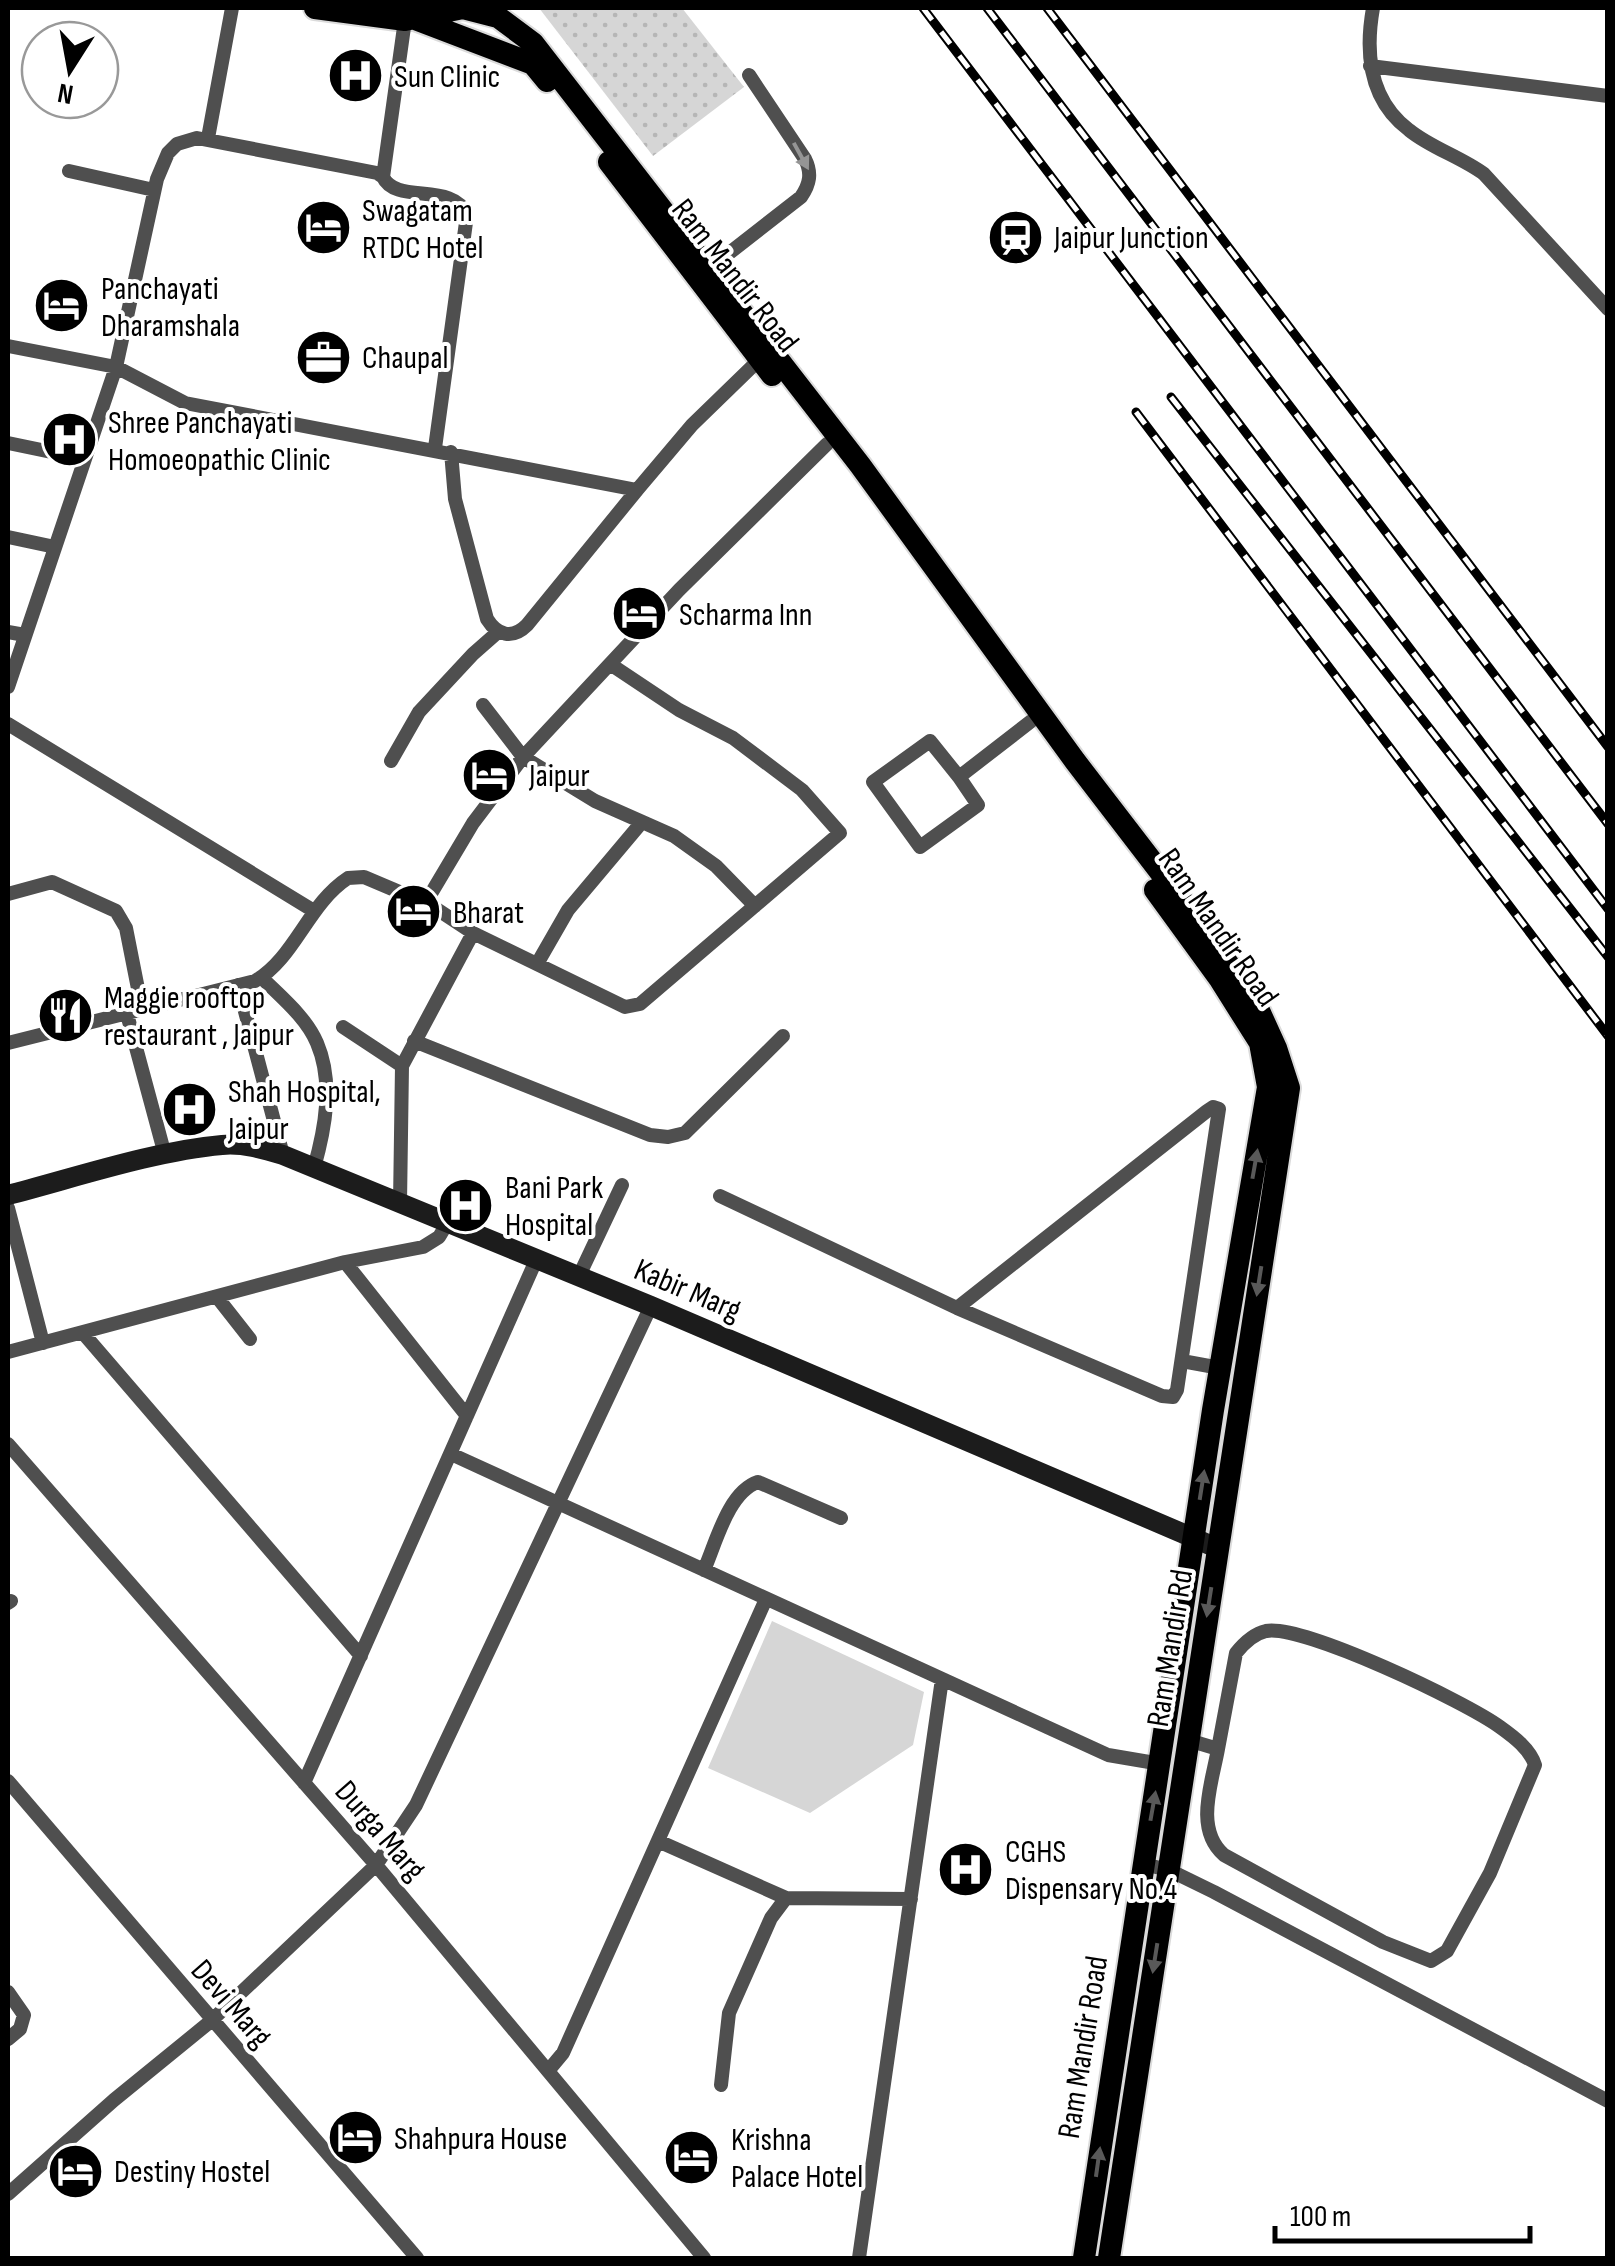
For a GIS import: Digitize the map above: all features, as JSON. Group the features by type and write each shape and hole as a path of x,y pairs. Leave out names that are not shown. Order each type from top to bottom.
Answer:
{"main road":[{"path":"315,8 410,20 463,8 498,13"},
{"name":"Ram Mandir Road","path":"498,13 534,43 860,465 1074,761 1204,929 1256,1004 1276,1048"},
{"name":"Ram Mandir Road","path":"410,20 533,64 828,444 1219,978 1260,1044 1268,1087 1220,1368 1084,2258"},
{"name":"Ram Mandir Rd","path":"1110,2258 1289,1088 1276,1048"},
{"path":"1220,1368 1244,1372"}],"street":[{"path":"208,138 232,8"},
{"path":"1374,8 1367,40 1370,66 1383,103 1409,130 1463,158 1484,174 1608,309"},
{"path":"410,20 383,177 394,188 454,200 467,215 435,448"},
{"path":"1370,66 1608,96"},
{"path":"710,268 801,197 809,180 805,159 749,74"},
{"path":"8,686 116,367 154,190 168,153 177,144 208,138 383,177"},
{"path":"69,171 154,190"},
{"path":"8,346 116,367 185,403 435,448 637,490"},
{"path":"452,452 455,498 486,619 498,632 513,635 520,632 692,425 760,359"},
{"path":"8,443 85,458"},
{"path":"610,664 680,710 733,738 802,790 840,833 640,1004 624,1007 474,933 426,902 473,823 523,758 610,664 680,590 828,444"},
{"path":"8,538 55,547"},
{"path":"8,632 25,635"},
{"path":"390,761 420,712 498,632"},
{"path":"483,706 523,758 582,794 674,836 716,866 755,906"},
{"path":"959,778 1030,722"},
{"path":"8,724 314,911"},
{"path":"930,740 959,778 978,805 920,847 873,782 930,740"},
{"path":"537,964 568,910 642,822"},
{"path":"8,1043 262,977 270,972 314,911 348,878 364,876 431,905"},
{"path":"8,894 52,882 116,910 126,928 134,1012 164,1156"},
{"path":"400,1202 402,1066 474,933"},
{"path":"262,977 298,1013 318,1043 327,1097 324,1136 314,1168"},
{"path":"238,985 283,1155"},
{"path":"343,1027 402,1066"},
{"path":"414,1041 650,1135 668,1137 685,1133 782,1036"},
{"path":"720,1196 957,1308 1168,1398 1176,1394 1182,1361 1221,1114 1216,1107 957,1308"},
{"name":"Kabir Marg","path":"8,1195 223,1144 252,1146 283,1155 537,1258 1217,1548"},
{"path":"579,1276 622,1185"},
{"path":"8,1208 43,1343"},
{"path":"8,1352 345,1262 424,1248 448,1222"},
{"path":"304,1783 537,1258"},
{"path":"345,1262 467,1416"},
{"path":"217,1296 250,1338"},
{"path":"8,2194 211,2021 376,1866 416,1805 651,1306"},
{"path":"83,1333 361,1656"},
{"path":"1182,1361 1220,1368"},
{"name":"Durga Marg","path":"8,1444 376,1866 704,2258"},
{"path":"451,1454 1108,1755 1161,1764"},
{"path":"704,1570 734,1502 751,1484 758,1482 840,1518"},
{"path":"548,2071 563,2052 766,1598"},
{"path":"1266,1631 1294,1632 1384,1667 1498,1725 1531,1754 1535,1765 1490,1873 1447,1951 1431,1962 1383,1942 1224,1856 1212,1845 1207,1816 1218,1749 1236,1653 1246,1641 1266,1631"},
{"path":"859,2258 942,1679"},
{"path":"1188,1740 1218,1749"},
{"name":"Devi Marg","path":"8,1781 417,2258"},
{"path":"658,1840 786,1898 911,1899"},
{"path":"1143,1864 1168,1870 1608,2102"},
{"path":"721,2085 729,2014 770,1918 786,1898"},
{"path":"8,1992 24,2015 20,2029 8,2039"}],"shaded area":[{"path":"539,8 682,8 744,87 653,156"},
{"path":"772,1621 924,1692 913,1745 810,1813 708,1768"}],"railway":[{"path":"923,8 1608,909"},
{"path":"987,8 1608,824"},
{"path":"1047,8 1608,747"},
{"path":"1171,397 1608,957"},
{"path":"1136,412 1608,1036"}],"place":[{"name":"Sun Clinic","path":"355,76"},
{"name":"Swagatam RTDC Hotel","path":"323,228"},
{"name":"Jaipur Junction","path":"1015,237"},
{"name":"Panchayati Dharamshala","path":"62,306"},
{"name":"Chaupal","path":"323,357"},
{"name":"Shree Panchayati Homoeopathic Clinic","path":"69,440"},
{"name":"Scharma Inn","path":"640,614"},
{"name":"Jaipur","path":"490,775"},
{"name":"Bharat","path":"414,912"},
{"name":"Maggie rooftop restaurant , Jaipur","path":"65,1015"},
{"name":"Shah Hospital, Jaipur","path":"189,1109"},
{"name":"Bani Park Hospital","path":"466,1205"},
{"name":"CGHS Dispensary No.4","path":"966,1869"},
{"name":"Shahpura House","path":"355,2138"},
{"name":"Krishna Palace Hotel","path":"692,2157"},
{"name":"Destiny Hostel","path":"75,2171"}]}
